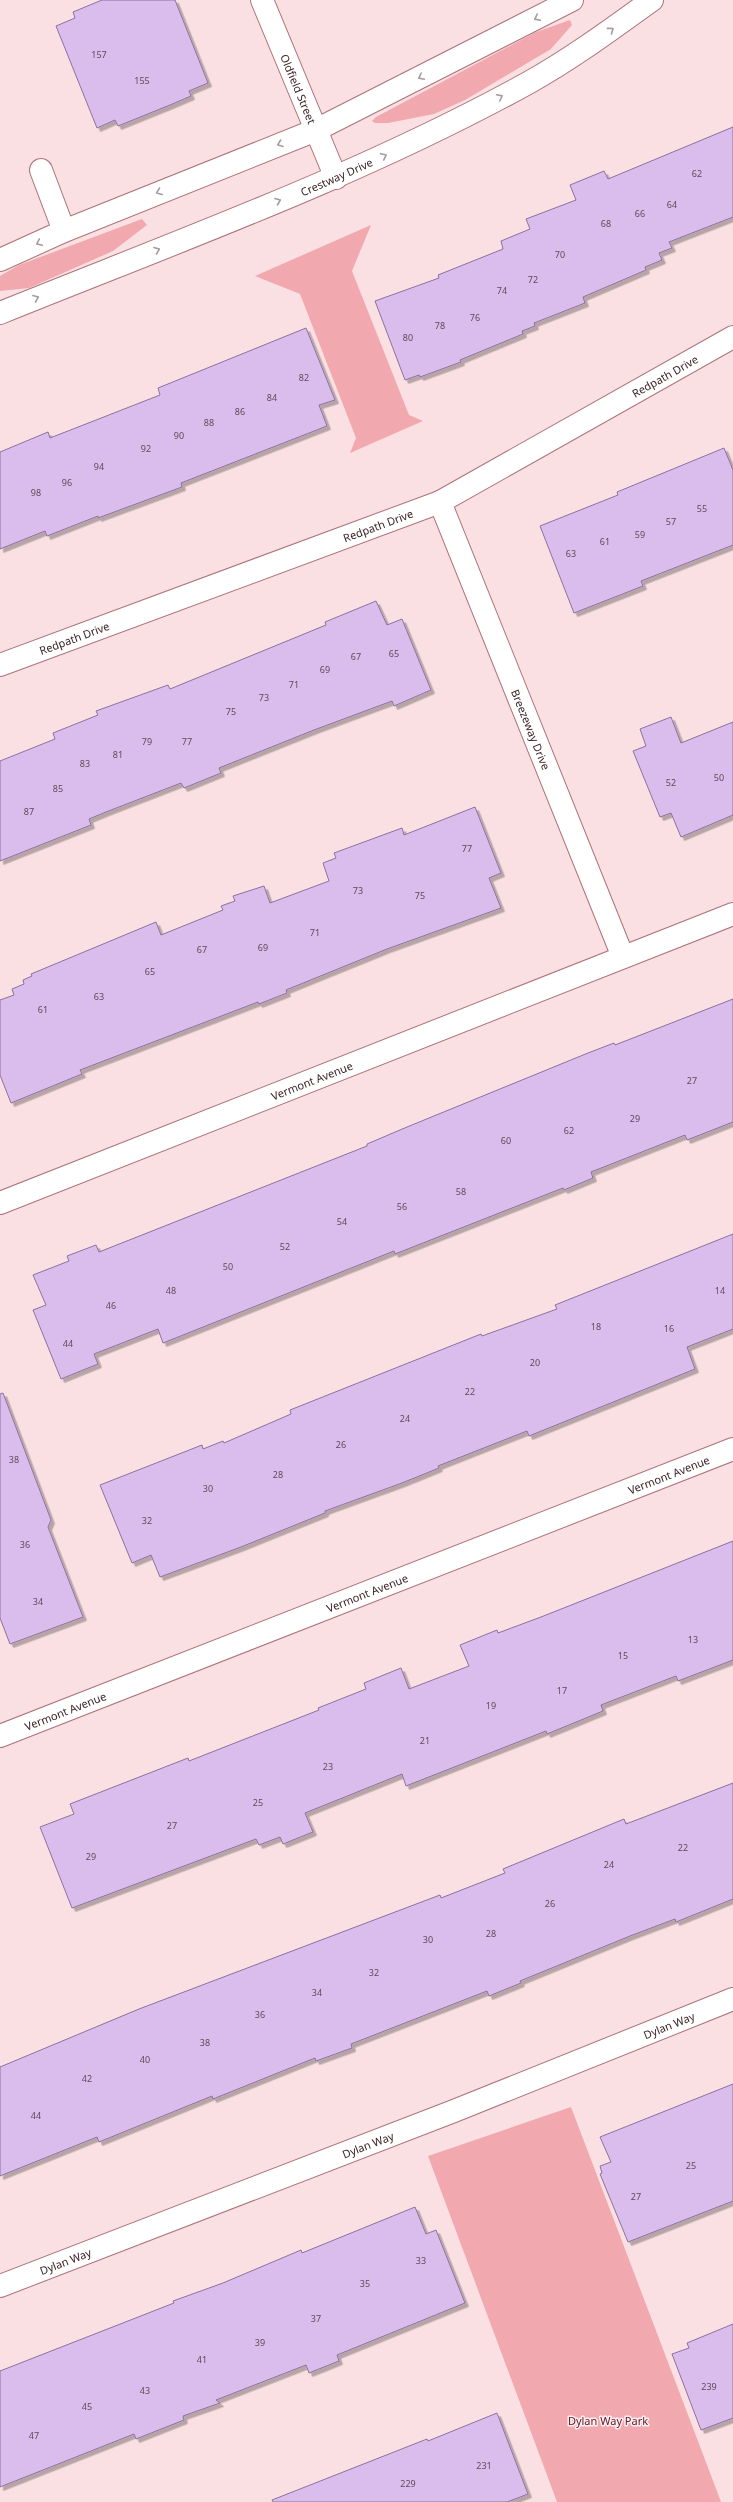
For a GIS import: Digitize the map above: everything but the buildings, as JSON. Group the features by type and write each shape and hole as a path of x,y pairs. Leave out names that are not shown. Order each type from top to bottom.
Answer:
{"street":[{"name":"Oldfield Street","path":"262,0 336,178"},
{"path":"0,260 64,231 316,130 572,0"},
{"name":"Crestway Drive","path":"0,313 336,178 422,137 529,82 591,44 652,0"},
{"path":"41,170 64,231"},
{"name":"Redpath Drive","path":"0,665 440,502 733,337"},
{"name":"Breezeway Drive","path":"440,502 623,957"},
{"name":"Vermont Avenue","path":"0,1203 733,914"},
{"name":"Vermont Avenue","path":"0,1736 733,1449"},
{"name":"Dylan Way","path":"0,2286 454,2111 733,1999"}],"green space":[{"path":"570,20 572,25 551,49 465,100 434,114 388,123 375,123 372,121 376,117 536,32"},
{"path":"142,219 147,225 113,251 29,288 0,291 0,276 19,265"},
{"path":"371,225 352,271 409,415 423,421 350,453 356,438 300,294 255,276"},
{"name":"Dylan Way Park","path":"571,2107 721,2502 557,2502 428,2156"}]}
